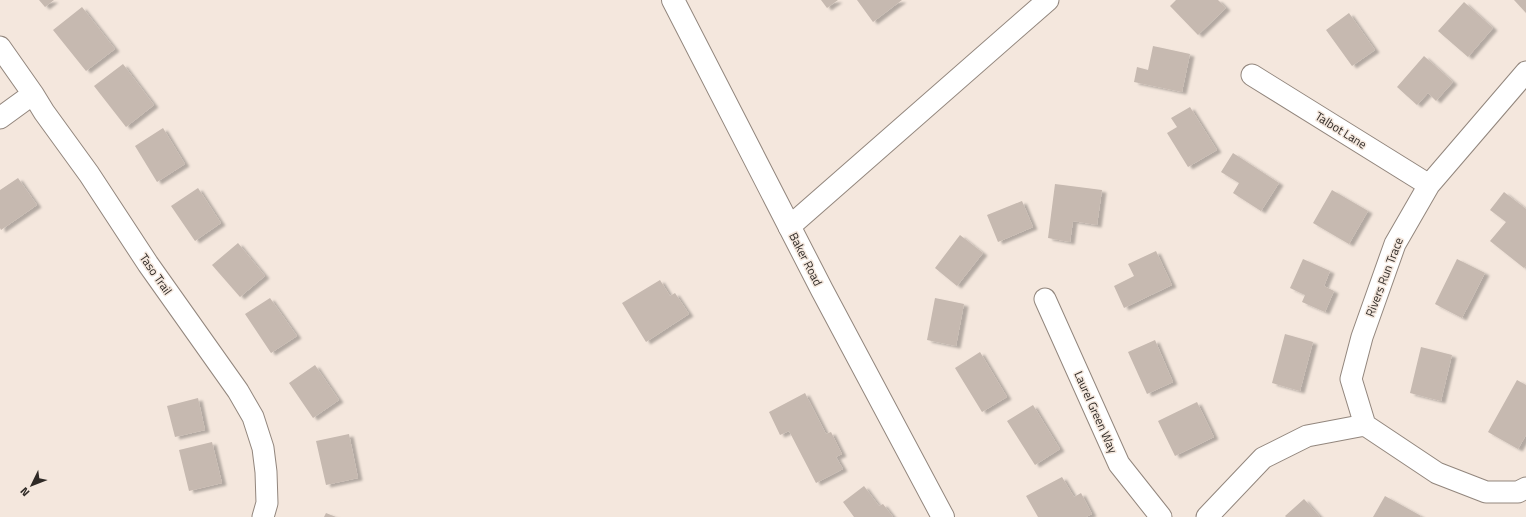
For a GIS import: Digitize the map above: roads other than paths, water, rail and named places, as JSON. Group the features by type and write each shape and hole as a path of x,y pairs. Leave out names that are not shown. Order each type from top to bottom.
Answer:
{"main road":[{"name":"Baker Road","path":"672,0 789,227 943,517"}],"street":[{"path":"789,227 1048,0"},
{"name":"Taso Trail","path":"0,47 44,112 89,174 148,264 238,391 253,416 263,448 266,472 267,504 263,517"},
{"name":"Rivers Run Trace","path":"1365,424 1351,378 1362,336 1395,244 1429,185 1526,72"},
{"name":"Talbot Lane","path":"1252,76 1429,185"},
{"path":"0,118 33,94"},
{"name":"Laurel Green Way","path":"1045,299 1119,464 1161,517"},
{"path":"1206,517 1263,458 1307,436 1365,424 1437,473 1444,476 1486,492 1518,492 1526,488"}]}
